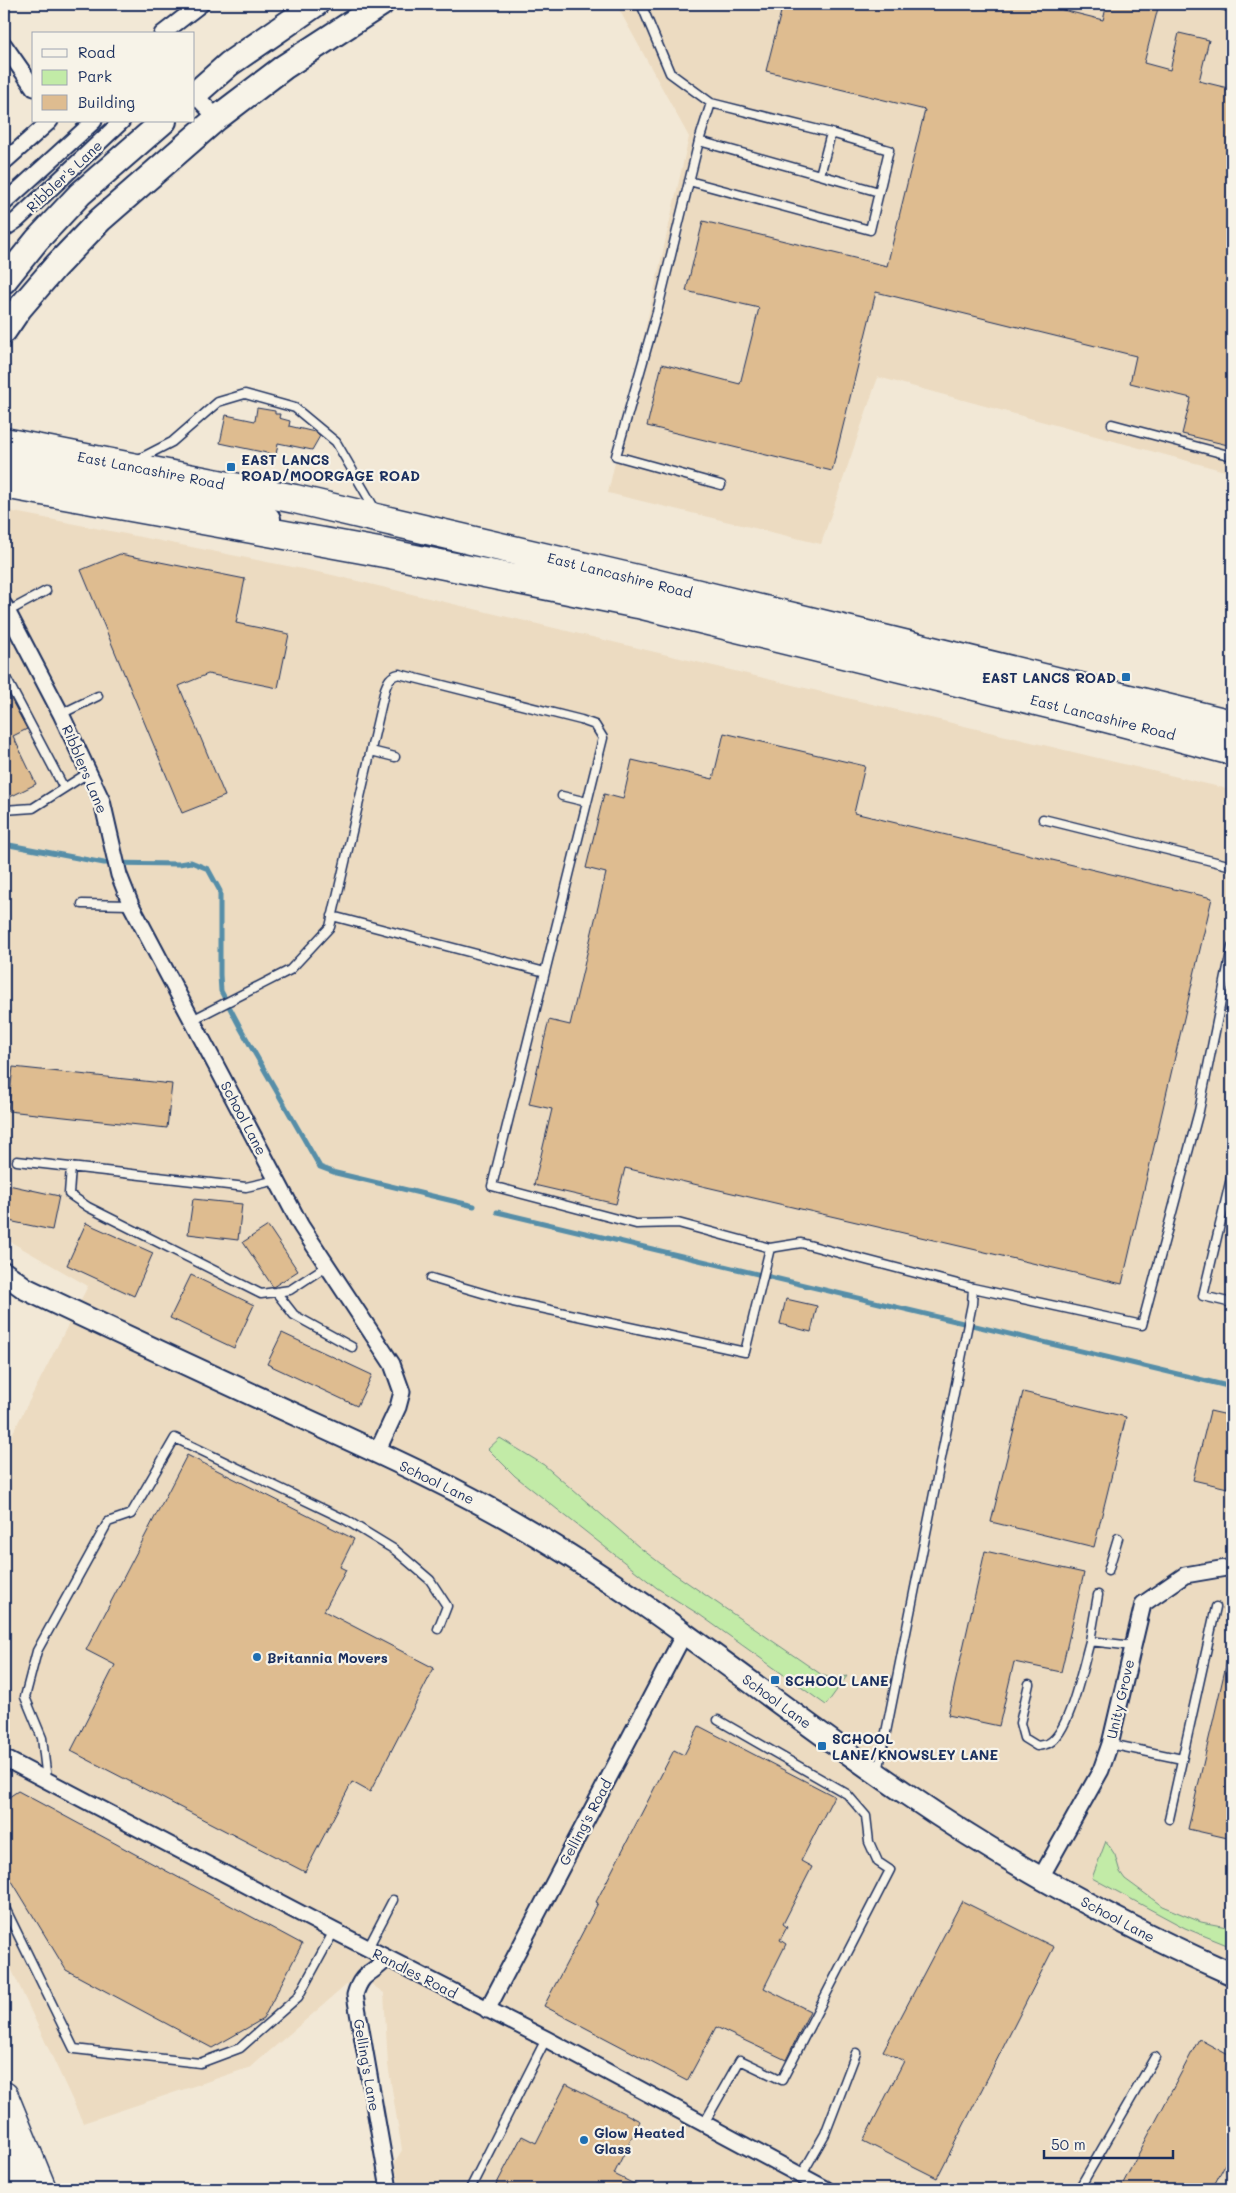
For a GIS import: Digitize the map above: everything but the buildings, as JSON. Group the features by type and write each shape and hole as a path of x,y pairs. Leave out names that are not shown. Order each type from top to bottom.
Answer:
{"highway":[{"name":"East Lancashire Road","path":"8,445 126,465 295,499 641,580 1232,724"},
{"name":"East Lancashire Road","path":"4,484 394,555 638,604 1097,715 1232,751"},
{"path":"4,495 148,520 190,518"},
{"path":"4,2096 42,2189"},
{"path":"4,2155 20,2189"}],"main road":[{"path":"195,93 229,64 316,4"},
{"path":"4,330 55,267 100,220 217,118 284,67 381,4"},
{"path":"4,282 37,240 80,194 163,122"},
{"path":"8,445 348,536 394,555"},
{"name":"School Lane","path":"4,1274 26,1289 377,1452 524,1528 591,1570 684,1634 878,1774 978,1840 1104,1913 1165,1944 1232,1974"},
{"name":"School Lane","path":"4,1284 26,1289"}],"street":[{"path":"165,32 201,4"},
{"path":"4,45 32,85"},
{"path":"195,95 217,118"},
{"path":"4,162 49,122"},
{"name":"Ribbler's Lane","path":"4,203 93,122"},
{"name":"Ribbler's Lane","path":"4,228 17,220 121,122"},
{"name":"Ribblers Lane","path":"6,609 61,714 102,801 119,875 131,906 177,991"},
{"name":"School Lane","path":"177,991 301,1226 392,1364 402,1392 398,1407 377,1452"},
{"name":"Unity Grove","path":"1041,1877 1101,1770 1110,1744 1142,1604 1185,1575 1232,1567"},
{"name":"Gelling's Road","path":"487,2010 684,1634"},
{"name":"Randles Road","path":"4,1758 334,1931 546,2039 703,2125 826,2189"},
{"name":"Gelling's Lane","path":"387,1958 379,1968 367,1973 358,1983 355,1995 388,2188"}],"lane":[{"path":"641,4 670,73 711,102 831,132 889,150 870,230 689,181"},
{"path":"1220,4 1232,8"},
{"path":"711,102 699,141 657,312 616,456 721,485"},
{"path":"820,175 831,132"},
{"path":"699,141 879,192"},
{"path":"126,465 172,442 218,402 245,394 295,408 336,442 381,519"},
{"path":"1112,424 1232,456"},
{"path":"6,609 46,590"},
{"path":"4,674 64,788"},
{"path":"192,1020 290,970 330,927 388,681 393,676 399,674 581,720 595,725 603,738 492,1186 636,1224 678,1223 770,1248 801,1243 973,1288 1142,1325 1199,1111 1232,947"},
{"path":"61,714 98,696"},
{"path":"371,751 395,757"},
{"path":"4,810 33,808 88,773"},
{"path":"562,796 587,802"},
{"path":"1043,819 1232,866"},
{"path":"82,904 131,906"},
{"path":"332,916 545,972"},
{"path":"18,1161 246,1187 277,1180"},
{"path":"71,1167 69,1194 88,1207 261,1294 290,1290 328,1265"},
{"path":"1232,1174 1203,1296 1232,1303"},
{"path":"431,1278 513,1302 744,1352 770,1248"},
{"path":"878,1774 966,1336 973,1288"},
{"path":"276,1292 294,1315 352,1347"},
{"path":"46,1780 42,1738 25,1697 37,1651 108,1522 131,1514 175,1438 346,1520 395,1550 430,1580 447,1606 438,1629"},
{"path":"1108,1571 1118,1538"},
{"path":"1029,1684 1020,1723 1024,1738 1037,1746 1050,1743 1065,1722 1090,1641 1098,1595"},
{"path":"1169,1819 1216,1607"},
{"path":"1090,1641 1133,1646"},
{"path":"703,2125 740,2060 782,2080 890,1870 878,1862 869,1842 866,1816 847,1794 718,1720"},
{"path":"1110,1744 1182,1759"},
{"path":"368,1948 393,1900"},
{"path":"4,1906 74,2049 200,2063 240,2048 298,1997 334,1931"},
{"path":"470,2189 546,2039"},
{"path":"801,2176 825,2134 856,2054"},
{"path":"1079,2189 1154,2057"}],"shaded area":[{"path":"616,4 1232,4 1232,473 878,377 821,544 608,493 689,137"},
{"path":"4,510 328,574 1232,790 1232,2189 400,2189 394,2163 402,2150 388,2065 384,1993 358,1975 251,2067 83,2123 4,1953 4,1450 88,1286 4,1238"}],"green space":[{"path":"500,1438 544,1465 639,1547 669,1570 822,1675 833,1679 847,1676 826,1705 700,1615 657,1588 515,1476 488,1449"},
{"path":"1106,1841 1115,1855 1120,1872 1125,1879 1162,1906 1201,1922 1232,1928 1232,1947 1185,1928 1092,1878"}],"waterway":[{"path":"4,844 104,863 179,864 191,862 208,869 220,891 221,991 320,1167 336,1173 474,1206"},
{"path":"497,1212 1232,1387"}],"place":[{"name":"EAST LANCS ROAD/MOORGAGE ROAD","path":"231,467"},
{"name":"EAST LANCS ROAD","path":"1126,677"},
{"name":"Britannia Movers","path":"257,1657"},
{"name":"SCHOOL LANE","path":"775,1680"},
{"name":"SCHOOL LANE/KNOWSLEY LANE","path":"822,1746"},
{"name":"Glow Heated Glass","path":"584,2140"}]}
